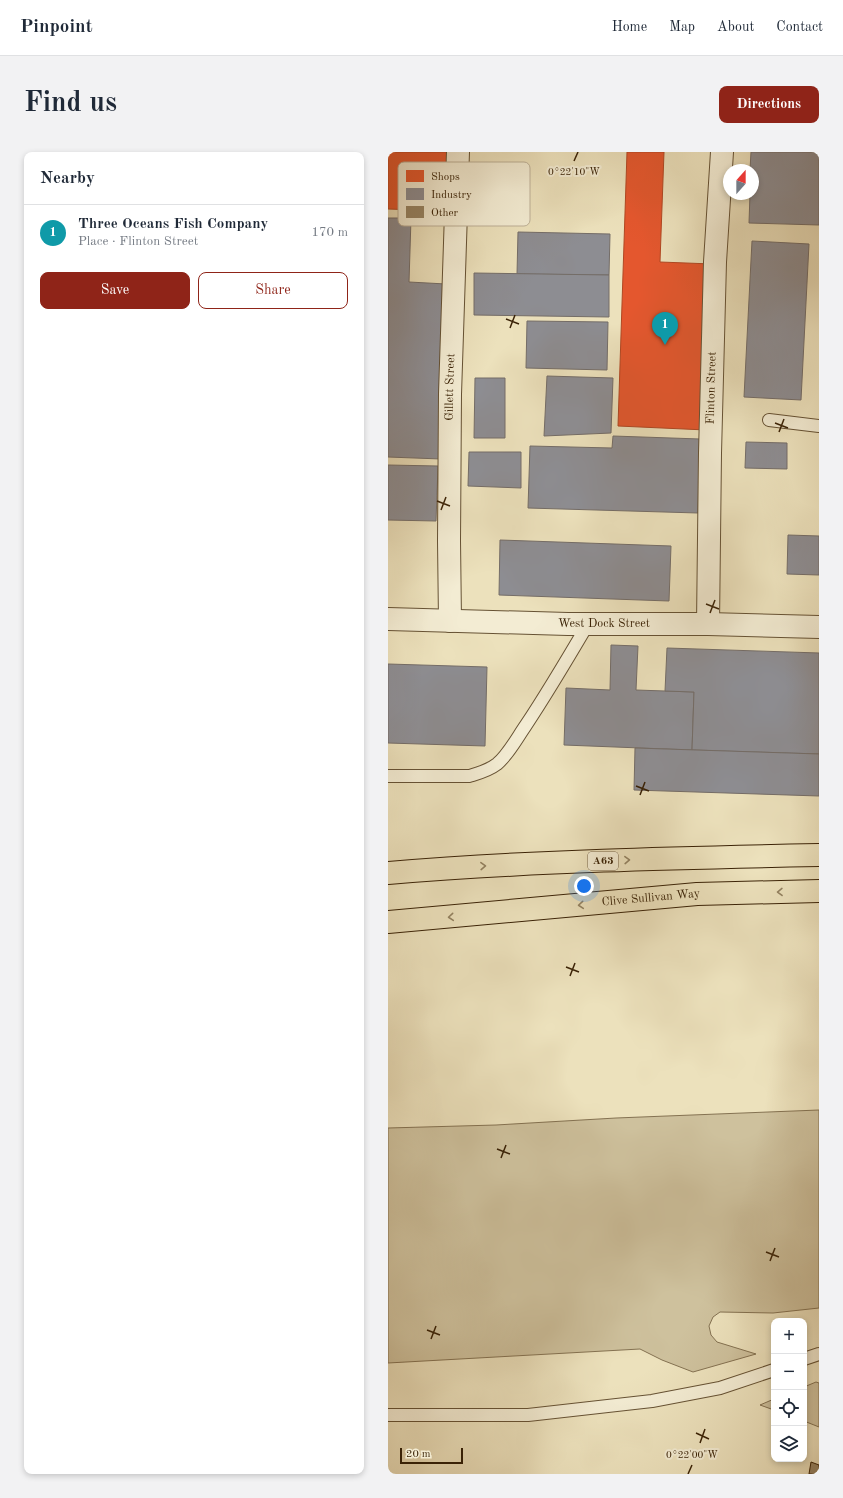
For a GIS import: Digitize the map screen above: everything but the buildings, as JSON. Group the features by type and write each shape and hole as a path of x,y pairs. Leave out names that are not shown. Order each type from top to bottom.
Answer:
{"highway":[{"name":"A63","path":"388,873 462,867 686,858 819,855"},
{"path":"388,868 462,867"},
{"name":"Clive Sullivan Way","path":"388,922 697,894 819,891"}],"street":[{"name":"Gillett Street","path":"458,152 458,162"},
{"name":"Flinton Street","path":"708,624 710,453 715,278 722,152"},
{"name":"Gillett Street","path":"450,621 450,394 456,226"},
{"name":"West Dock Street","path":"388,618 588,624 708,624 819,627"}],"lane":[{"path":"768,420 819,426"},
{"path":"388,776 468,776 480,773 496,765 502,760 552,686 588,624"},
{"path":"807,1358 819,1354"},
{"path":"388,1415 528,1415 652,1401 720,1388 771,1371"}],"shaded area":[{"path":"819,1110 819,1308 773,1313 720,1312 713,1317 709,1326 711,1335 717,1342 756,1354 693,1372 662,1360 640,1349 388,1363 388,1128 496,1125 616,1118"},
{"path":"816,1382 819,1383 819,1427 807,1422 807,1386"},
{"path":"771,1400 771,1409 760,1405"}],"place":[{"name":"Three Oceans Fish Company","path":"665,345"}]}
